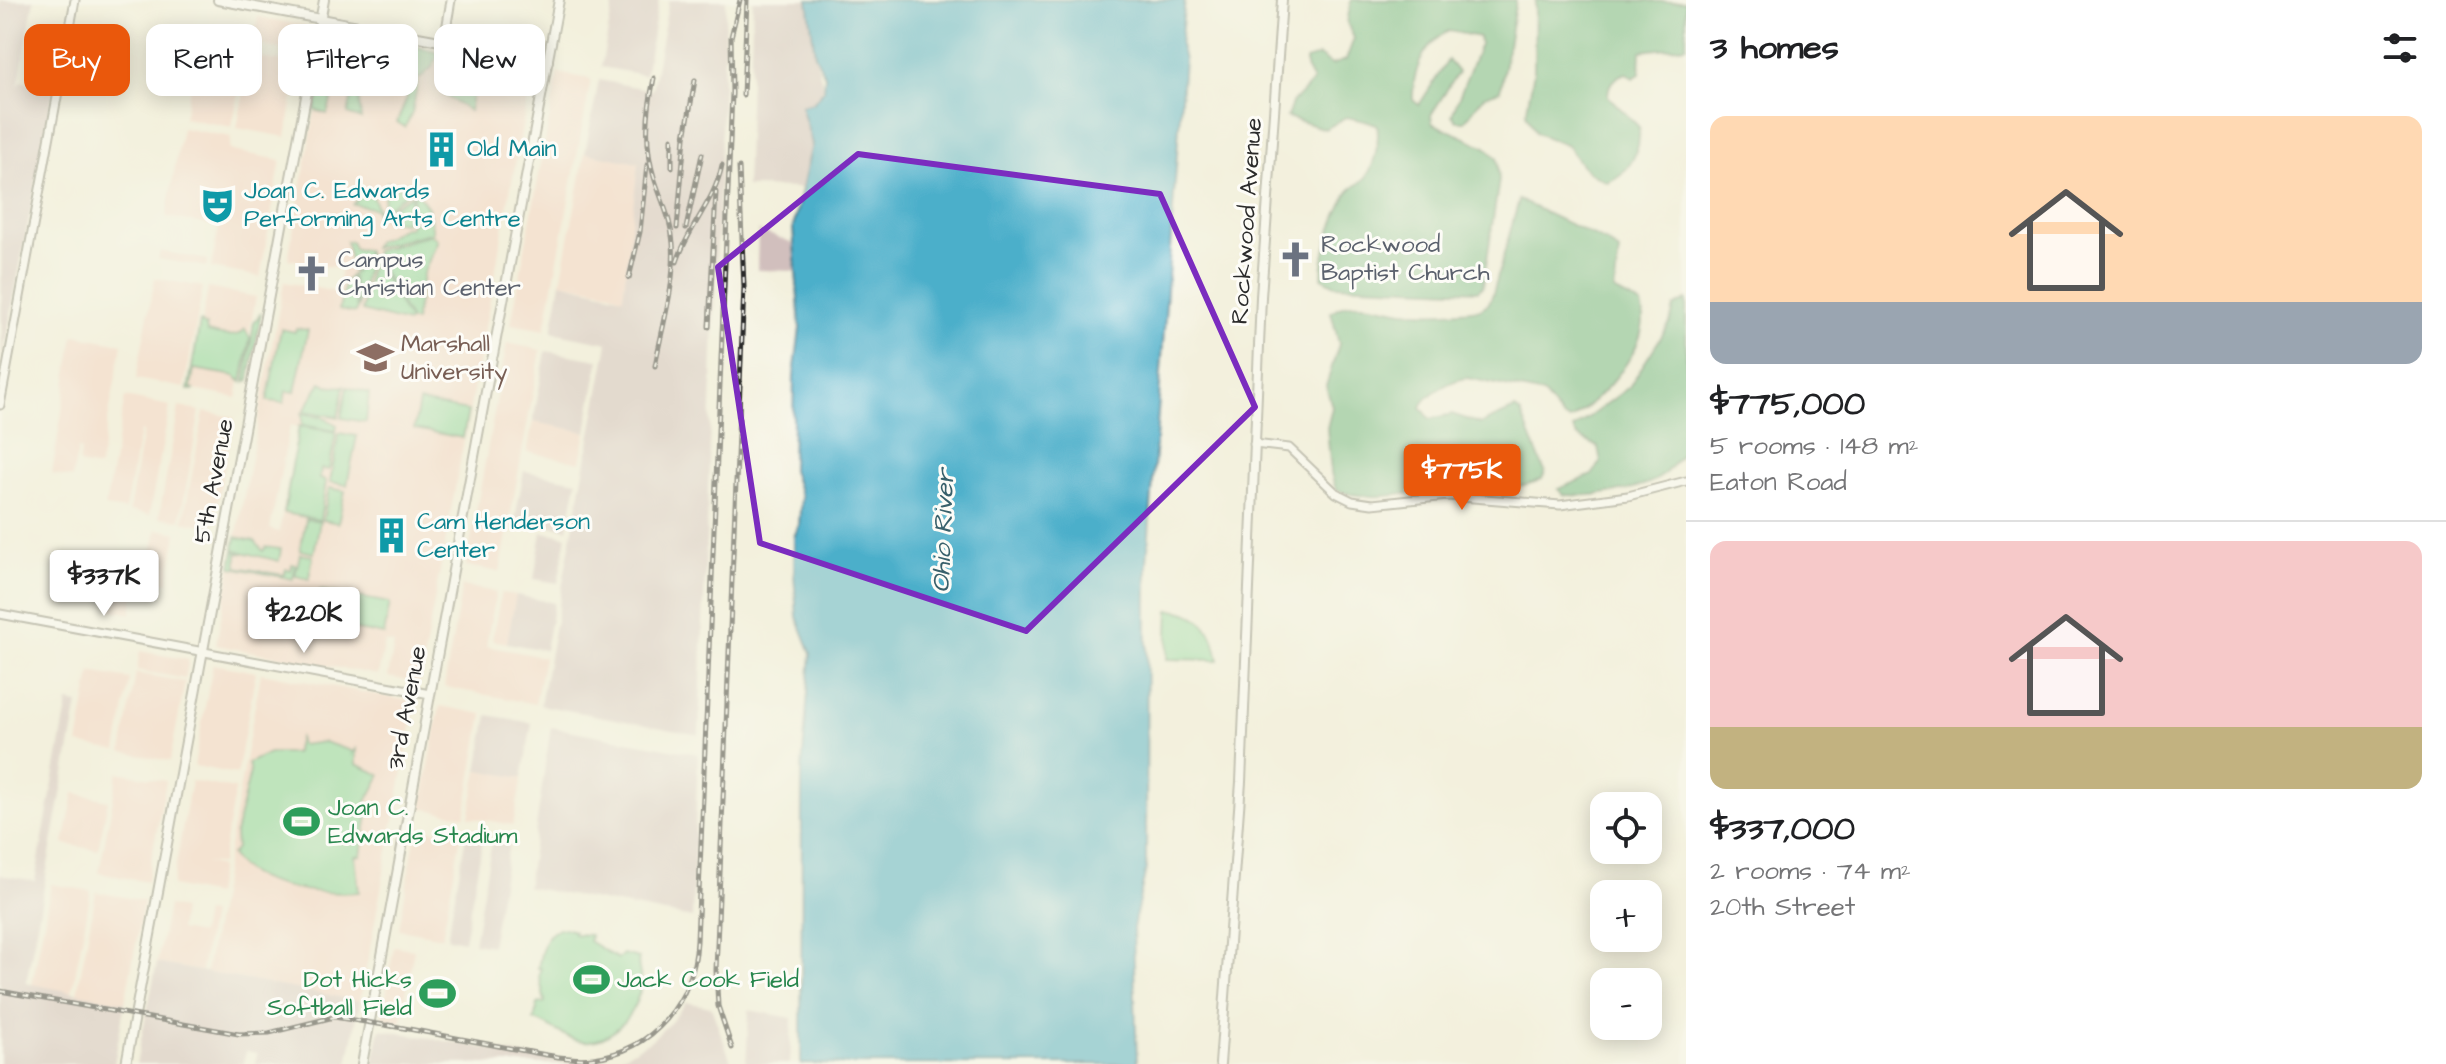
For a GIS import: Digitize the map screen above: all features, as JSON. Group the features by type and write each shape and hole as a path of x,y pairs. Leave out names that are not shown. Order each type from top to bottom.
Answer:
{"main road":[{"path":"218,0 434,40"},
{"name":"5th Avenue","path":"126,1064 324,0"},
{"name":"3rd Avenue","path":"362,1064 559,0"},
{"name":"Rockwood Avenue","path":"1220,1064 1241,782 1254,444 1282,0"}],"street":[{"path":"0,405 75,0"},
{"path":"447,24 451,0"},
{"path":"1254,444 1289,448 1323,485 1352,501 1372,504 1448,496 1560,505 1628,496 1686,481"},
{"path":"0,614 430,694"}],"highlighted area":[{"path":"858,154 1160,194 1255,407 1026,631 760,543 718,267"}],"shaded area":[{"path":"0,0 34,0 30,24 24,24 24,54 18,87 21,81 24,82 24,96 52,96 2,360"},
{"path":"614,0 659,0 645,75 601,67"},
{"path":"669,0 726,0 699,735 540,705 608,343 552,332 561,282 623,297 638,163 585,153 599,80 652,90"},
{"path":"753,0 808,0 815,55 823,87 816,101 801,106 812,141 801,188 746,187"},
{"path":"258,17 295,24 278,24 278,49 262,46 262,24 257,24"},
{"name":"Marshall University","path":"418,47 434,50 434,96 528,96 419,683 388,677 394,644 385,642 378,675 216,645 284,282 337,292 341,269 288,259 318,96 418,96","holes":["290,425 299,427 279,532 270,529"]},
{"path":"262,58 278,61 278,96 293,96 286,137 237,128 243,96 262,96"},
{"name":"Marshall University","path":"558,73 591,79 545,330 511,324"},
{"path":"188,96 238,96 232,127 184,118"},
{"path":"182,128 231,137 229,149 233,151 281,160 260,277 211,268 220,222 215,222 214,226 166,217"},
{"name":"Marshall University","path":"585,153 638,163 623,298 611,292 561,282"},
{"path":"758,230 794,244 797,271 757,270"},
{"path":"160,251 208,260 206,267 158,259"},
{"path":"155,278 203,287 184,388 136,379"},
{"path":"208,288 256,297 237,398 189,389"},
{"path":"74,335 122,344 99,468 79,464 81,450 78,449 72,478 52,474"},
{"name":"Marshall University","path":"507,343 541,350 500,572 466,566"},
{"path":"546,351 599,360 586,432 533,422"},
{"path":"125,397 170,406 149,515 129,511 143,431 140,431 125,510 105,507"},
{"path":"179,407 200,411 180,520 159,517"},
{"path":"204,412 234,417 213,527 183,521"},
{"path":"533,422 586,432 580,462 527,452"},
{"path":"524,471 577,481 568,529 515,519"},
{"path":"157,529 177,533 168,583 147,580"},
{"path":"542,532 567,536 558,583 534,579"},
{"path":"120,559 140,563 131,614 110,610"},
{"path":"462,586 496,592 486,646 544,657 535,704 444,687"},
{"path":"501,593 516,595 507,643 492,640"},
{"path":"516,595 554,603 545,650 507,643"},
{"path":"140,651 189,660 185,679 137,670"},
{"path":"213,664 256,672 237,774 194,766"},
{"path":"91,672 130,679 117,751 78,744"},
{"path":"136,673 185,682 170,761 122,752"},
{"path":"261,673 416,702 360,1001 206,972"},
{"path":"68,702 78,704 26,983 125,1002 114,1064 0,1064 0,875 35,881"},
{"path":"440,706 483,714 465,816 421,808"},
{"path":"488,715 532,723 522,778 478,770"},
{"path":"551,727 698,754 692,918 527,887"},
{"path":"478,770 522,778 513,825 469,817"},
{"path":"118,772 166,781 147,882 99,873"},
{"path":"191,781 235,789 221,864 204,863 220,867 215,895 172,886"},
{"path":"74,793 108,800 98,850 64,844"},
{"path":"417,827 461,835 442,937 399,929"},
{"path":"466,836 483,839 464,941 447,938"},
{"path":"492,841 509,844 491,946 474,943"},
{"path":"51,884 91,891 72,992 32,985"},
{"path":"96,892 144,901 125,1002 77,993"},
{"path":"168,906 182,909 179,930 200,934 204,913 211,914 201,971 157,963"},
{"path":"394,946 414,949 401,1023 382,1019"},
{"path":"157,963 360,1001 348,1064 255,1064 257,1053 246,1051 243,1064 136,1064"},
{"path":"686,1002 711,1007 732,1064 373,1064 380,1029 561,1062 602,1061 625,1055 650,1041 671,1022"},
{"path":"749,1010 792,1018 790,1064 746,1064"}],"green space":[{"path":"1351,0 1516,0 1500,91 1484,96 1465,121 1457,121 1452,115 1480,44 1479,37 1449,31 1426,51 1417,69 1413,90 1413,100 1419,105 1448,60 1458,72 1431,115 1432,123 1486,147 1497,158 1499,180 1483,286 1478,291 1335,285 1322,278 1326,246 1338,214 1349,192 1366,177 1373,163 1378,138 1377,124 1347,117 1325,129 1287,117 1292,103 1313,81 1306,68 1306,60 1319,56 1332,65 1346,60 1354,38 1347,23"},
{"path":"1535,0 1686,2 1686,46 1641,51 1640,74 1633,78 1627,73 1622,74 1609,87 1608,96 1639,127 1639,136 1636,152 1628,167 1607,182 1584,167 1568,146 1536,133 1526,114 1534,71"},
{"path":"418,47 434,52 433,66 420,79"},
{"path":"311,96 316,96 308,138 303,138"},
{"path":"319,96 332,96 327,114 315,110"},
{"path":"352,96 359,96 361,119 348,114"},
{"path":"415,96 405,127 397,122 407,98"},
{"path":"446,96 472,96 469,111"},
{"path":"387,182 410,191 383,210 382,208"},
{"path":"368,187 378,210 376,215 376,209 353,204"},
{"path":"417,193 429,209 410,220 414,194"},
{"path":"412,194 405,223 385,219 381,214"},
{"path":"1519,200 1607,242 1619,252 1614,291 1641,305 1643,321 1640,337 1622,370 1596,399 1570,420 1563,418 1543,394 1468,378 1441,388 1424,402 1421,407 1430,419 1452,414 1481,424 1515,409 1521,413 1545,472 1542,479 1506,488 1458,488 1391,496 1364,496 1336,490 1331,473 1327,428 1332,407 1326,386 1339,344 1331,312 1339,307 1357,304 1423,312 1480,309 1489,303 1493,293"},
{"path":"429,214 433,232 373,248 376,242 404,227 409,228 411,223"},
{"path":"431,234 438,240 423,274 415,321 410,321 374,255 375,251"},
{"path":"346,241 351,242 354,249 367,250 352,271"},
{"path":"372,256 409,321 407,323 362,311"},
{"path":"369,257 358,308 352,275"},
{"path":"350,276 357,309 355,313 339,310 345,282"},
{"path":"1686,300 1686,449 1667,472 1649,483 1613,492 1564,495 1558,489 1592,475 1601,462 1598,447 1577,436 1573,429 1629,387 1670,323 1674,307"},
{"path":"261,313 249,380 245,382 254,322"},
{"path":"200,322 206,326 207,332 222,335 237,335 245,329 250,338 242,382 235,376 194,369 191,388 195,390 188,390"},
{"path":"296,328 308,330 295,392 286,391 284,403 267,401 281,329 295,332"},
{"path":"321,382 332,387 344,386 338,417 304,411"},
{"path":"347,387 369,393 366,422 341,418"},
{"path":"419,402 468,411 463,438 414,429"},
{"path":"302,413 323,417 337,425 336,431 302,425"},
{"path":"299,426 336,432 329,470 321,469 320,479 326,481 320,520 284,513"},
{"path":"339,433 357,436 347,485 330,482"},
{"path":"329,488 345,491 338,523 323,520"},
{"path":"306,519 320,521 314,553 300,550"},
{"path":"236,537 255,541 263,551 266,547 281,549 279,561 234,550"},
{"path":"234,551 244,553 237,554 237,567 284,575 286,569 291,570 292,564 296,565 293,579 231,567"},
{"path":"300,554 313,556 309,579 295,576"},
{"path":"320,590 390,603 384,635 314,622"},
{"path":"1169,610 1190,614 1204,624 1214,640 1219,660 1167,659"},
{"name":"Joan C. Edwards Stadium","path":"299,738 301,745 324,742 352,751 352,754 356,749 356,764 381,775 364,807 369,810 361,855 355,856 359,892 308,891 270,882 254,876 231,855 236,849 235,834 250,772 248,763 269,753 295,753"},
{"name":"Jack Cook Field","path":"564,928 574,931 574,934 590,935 589,941 618,959 623,954 639,958 641,986 638,997 627,1018 600,1039 577,1040 534,1020 538,1004 545,1002 539,975 541,968 538,968 542,948 552,933"}],"water":[{"name":"Ohio River","path":"808,0 1185,0 1180,45 1184,59 1147,562 1146,869 1133,928 1137,1064 801,1064 802,768 811,653 797,617 794,574 794,537 799,525 801,497 792,470 794,376 800,328 793,228 812,144 801,106 813,103 824,89 825,76 815,55"}],"railway":[{"path":"388,1025 554,1056 593,1058 635,1045 652,1033 667,1019 688,983 697,941 732,93 731,37 740,0"},
{"path":"743,95 747,0"},
{"path":"654,78 648,116 649,152 673,243 670,289 655,366"},
{"path":"677,228 685,137 695,80"},
{"path":"672,138 672,167"},
{"path":"686,228 702,154"},
{"path":"629,278 640,232 647,165"},
{"path":"677,262 714,190 722,165"},
{"path":"732,1048 718,1006 716,970 744,287 739,167"},
{"path":"709,327 716,192"},
{"path":"0,991 239,1034 269,1033 334,1017 397,1027"}],"place":[{"name":"Old Main","path":"441,149"},
{"name":"Joan C. Edwards Performing Arts Centre","path":"218,205"},
{"name":"Rockwood Baptist Church","path":"1295,259"},
{"name":"Campus Christian Center","path":"312,274"},
{"name":"Marshall University","path":"375,358"},
{"name":"Cam Henderson Center","path":"391,536"},
{"name":"Joan C. Edwards Stadium","path":"302,822"},
{"name":"Jack Cook Field","path":"591,980"},
{"name":"Dot Hicks Softball Field","path":"438,994"}]}
